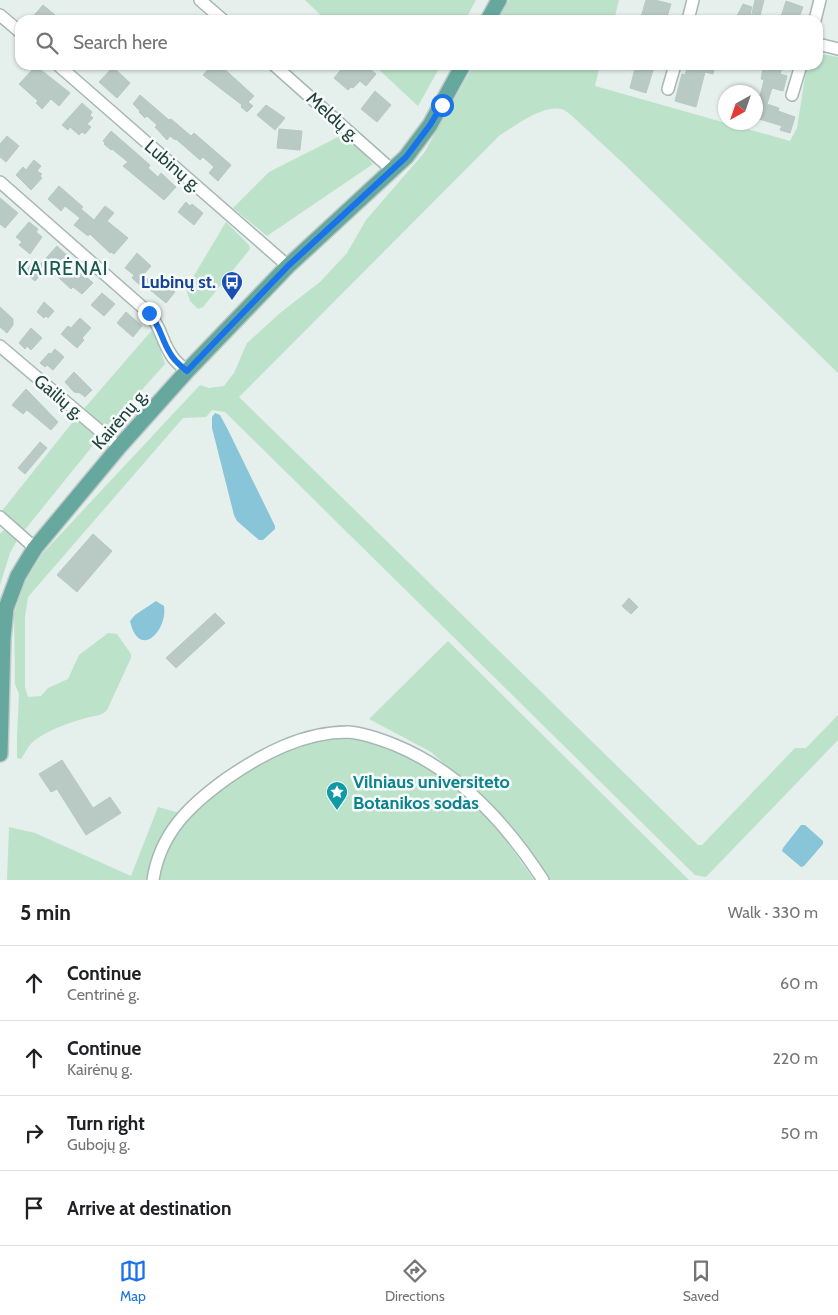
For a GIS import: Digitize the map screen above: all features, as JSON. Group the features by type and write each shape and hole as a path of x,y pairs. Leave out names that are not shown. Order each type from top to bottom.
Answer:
{"main road":[{"path":"491,15 499,0"},
{"name":"Kairėnų g.","path":"0,754 6,608 18,576 35,548 119,447 187,371 288,266 406,157 430,125 460,70"}],"street":[{"path":"200,0 217,15"},
{"path":"689,15 693,0"},
{"path":"816,15 820,0"},
{"path":"0,15 15,28"},
{"path":"823,45 838,49"},
{"name":"Lubinų g.","path":"64,70 288,266"},
{"name":"Meldų g.","path":"280,70 392,170"},
{"path":"668,89 674,70"},
{"path":"792,95 800,70"},
{"path":"0,182 149,313 159,327 174,360 187,371"},
{"name":"Gailių g.","path":"0,346 119,447"},
{"path":"1,521 35,548"},
{"path":"153,880 155,870 171,832 184,814 203,796 253,760 274,750 301,740 348,732 366,735 407,750 426,759 455,779 485,805 511,835 543,880"}],"green space":[{"path":"305,0 476,0 468,15 321,15"},
{"path":"509,0 619,0 615,15 501,15"},
{"path":"823,54 838,57 838,373 624,164 565,110 554,109 537,113 500,135 239,397 698,845 702,845 795,748 806,748 838,715 838,740 706,877 695,875 225,412 212,410 206,417 183,418 28,597 25,617 25,687 28,697 41,696 48,688 68,679 79,655 108,633 117,634 131,654 131,658 105,712 66,724 41,736 29,746 21,759 17,758 19,694 15,684 14,614 25,582 43,553 200,385 209,388 224,386 234,373 247,343 280,313 320,282 347,253 366,220 424,153 471,70 599,70 595,86 718,121 718,130 751,130 790,141 797,128 806,70 823,70"},
{"path":"379,70 438,70 418,106"},
{"path":"346,133 373,164 267,236 233,208 269,172"},
{"path":"226,222 249,245 250,249 203,307 198,309 190,301 186,289"},
{"path":"153,329 165,364 106,430 82,411"},
{"path":"76,418 99,438 23,532 1,512"},
{"path":"4,530 17,540 10,553 0,585 0,534"},
{"path":"448,641 689,880 547,880 494,808 431,752 369,719"},
{"name":"Vilniaus universiteto Botanikos sodas","path":"336,739 366,740 423,761 474,801 500,832 534,880 7,880 9,827 35,833 131,876 158,807 187,815 237,777 270,758 311,744"}],"water":[{"path":"215,413 220,415 275,526 275,529 263,540 259,540 237,521 234,515 212,428 212,417"},
{"path":"156,601 164,606 162,624 152,638 140,639 134,633 130,621 135,615"},
{"path":"801,825 805,825 823,841 823,844 801,867 782,851"}],"building":[{"path":"646,0 671,4 668,15 642,15"},
{"path":"755,0 764,0 760,15 752,13"},
{"path":"786,1 803,7 800,15 782,15"},
{"path":"743,4 752,7 750,14 754,15 738,15"},
{"path":"43,5 55,15 34,15"},
{"path":"32,70 41,70 70,93 59,106 51,99 42,109 36,103 38,101 19,84"},
{"path":"110,70 116,70 130,83 117,98 99,82"},
{"path":"208,70 225,70 254,96 248,102 253,106 247,112 241,107 242,105 203,75"},
{"path":"341,70 371,70 376,74 366,86 360,81 348,90 334,78"},
{"path":"635,70 653,70 646,93 630,88"},
{"path":"686,70 714,70 713,74 705,72 696,107 675,101 682,74 685,75"},
{"path":"763,70 781,70 780,74 787,76 783,91 772,88 767,104 779,108 778,111 795,117 790,133 780,130 782,126 763,120 764,80 761,79"},
{"path":"375,91 391,105 377,122 361,109"},
{"path":"140,95 191,136 194,133 231,165 218,181 209,173 214,167 203,157 200,160 170,136 167,140 155,127 157,125 139,112 133,104"},
{"path":"82,103 92,112 90,115 93,118 87,124 91,127 85,134 82,132 79,135 70,127 68,130 62,125"},
{"path":"266,105 285,118 275,130 257,115"},
{"path":"279,129 302,131 300,150 277,148"},
{"path":"111,131 150,165 148,168 158,177 161,173 176,187 164,200 123,166 128,162 104,144 103,141"},
{"path":"7,136 19,146 6,162 0,157 0,144"},
{"path":"34,160 41,166 37,171 42,174 40,176 42,178 31,190 16,175 23,167 26,170"},
{"path":"59,186 83,207 81,209 94,220 105,206 114,213 107,221 128,238 114,254 110,253 90,234 88,236 74,225 80,218 65,206 61,211 48,199"},
{"path":"0,198 18,213 5,228 0,224"},
{"path":"186,202 190,206 192,204 203,213 194,225 178,212"},
{"path":"29,222 38,229 36,232 42,237 30,254 19,245 22,242 16,237"},
{"path":"57,246 72,260 70,262 93,283 82,294 73,287 71,289 47,267 35,281 24,272 32,264 37,268"},
{"path":"137,253 151,266 143,275 156,286 160,280 175,292 166,303 143,284 141,286 132,278 134,275 125,268"},
{"path":"102,293 115,304 104,316 91,305"},
{"path":"44,302 54,311 48,318 46,316 44,318 37,312"},
{"path":"0,307 13,319 13,325 7,333 0,327"},
{"path":"126,312 142,326 133,337 117,323"},
{"path":"80,318 91,328 82,338 84,340 77,348 61,334 68,326 71,328"},
{"path":"31,328 42,338 31,350 27,346 25,349 19,343"},
{"path":"55,349 64,357 53,370 47,365 45,367 40,363"},
{"path":"74,372 92,390 85,397 80,393 74,392 65,382"},
{"path":"26,389 58,422 51,430 27,410 23,414 12,405"},
{"path":"40,442 47,448 25,474 18,468"},
{"path":"93,534 112,551 77,592 57,575"},
{"path":"629,598 638,607 631,614 622,606"},
{"path":"215,613 225,623 176,668 166,658"},
{"path":"62,760 93,808 110,797 121,813 86,835 57,789 51,792 39,774"}],"place":[{"name":"Lubinų st.","path":"232,301"},
{"name":"Vilniaus universiteto Botanikos sodas","path":"337,811"}],"district":[{"name":"KAIRĖNAI","path":"63,268"}],"route":[{"path":"149,313 156,321 174,360 187,371 288,266 406,157 430,125 442,105"}]}
